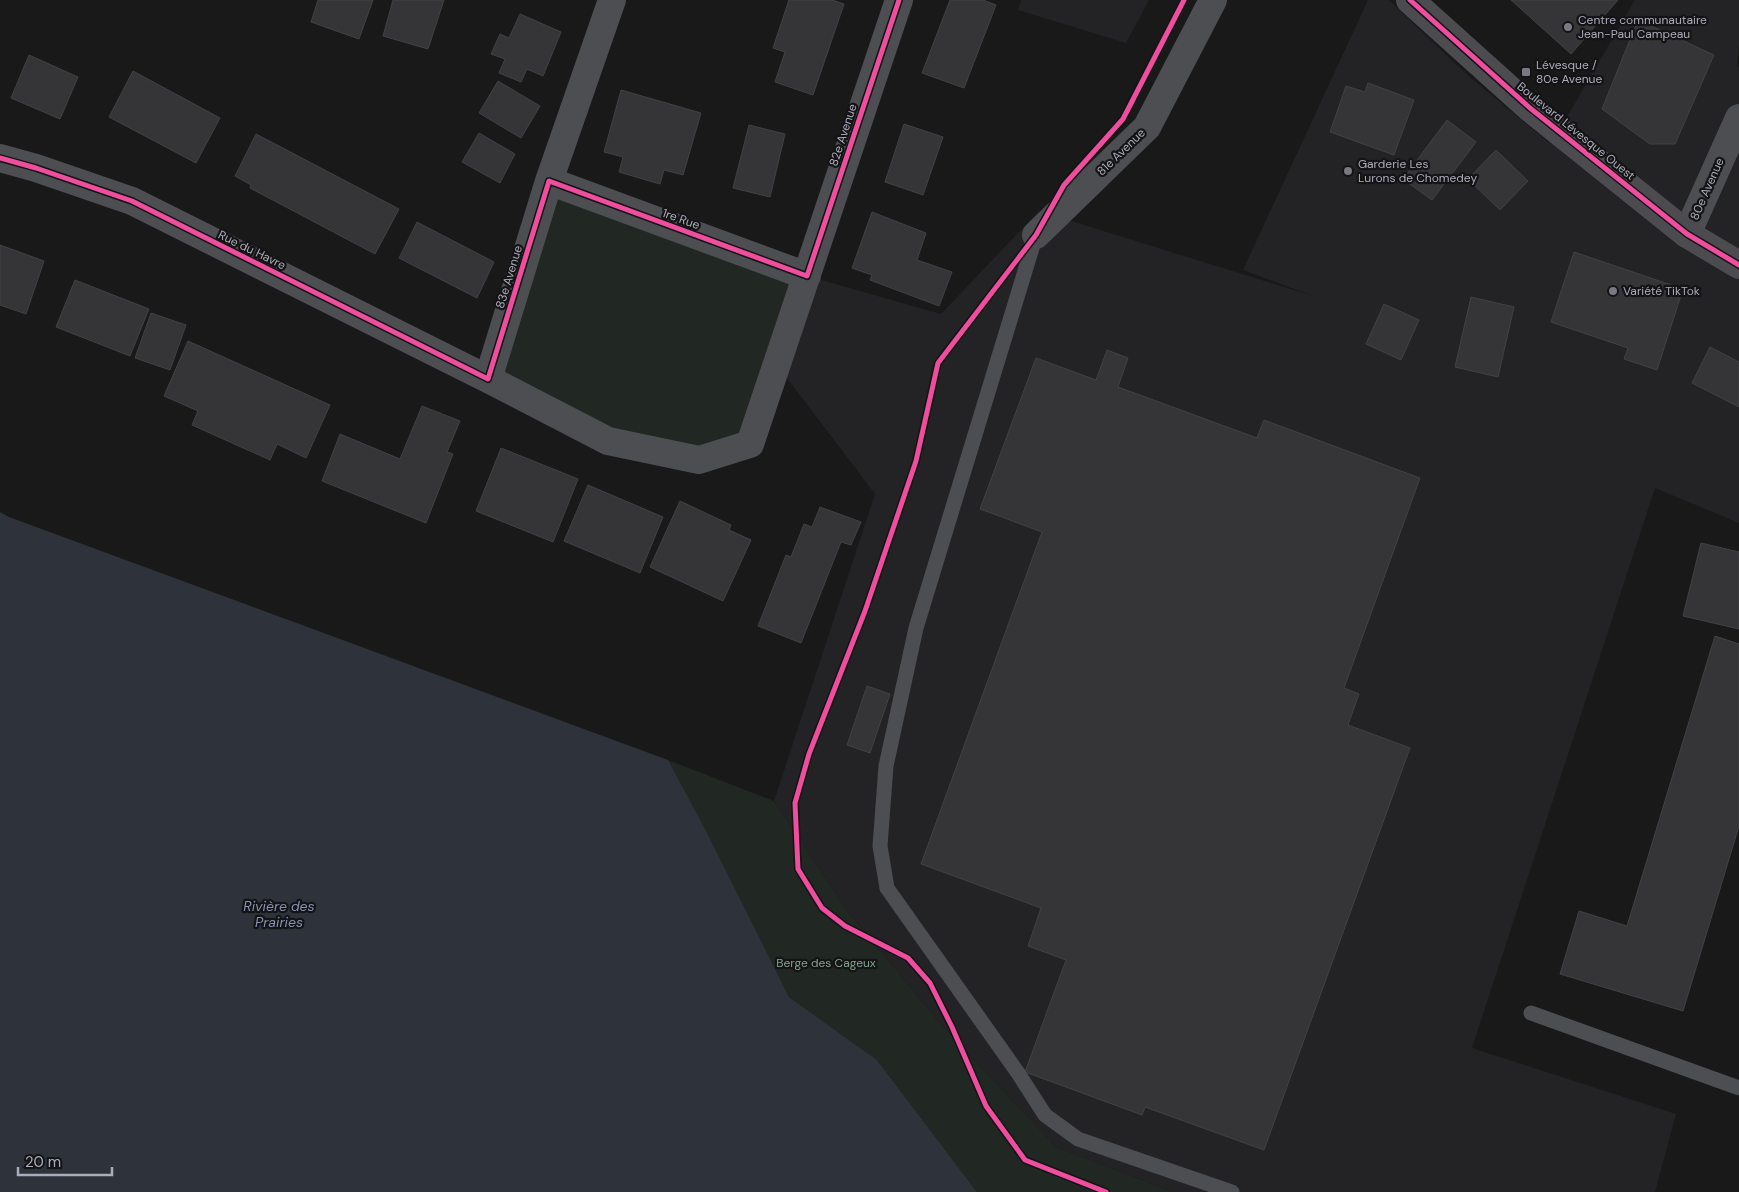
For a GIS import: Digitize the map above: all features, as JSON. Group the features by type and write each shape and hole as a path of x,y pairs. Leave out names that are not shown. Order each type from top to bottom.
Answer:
{"street":[{"name":"83e Avenue","path":"488,379 549,181 612,0"},
{"name":"82e Avenue","path":"750,444 899,0"},
{"name":"81e Avenue","path":"1036,236 1147,127 1213,0"},
{"name":"Boulevard Lévesque Ouest","path":"1410,0 1530,108 1687,234 1739,265"},
{"name":"80e Avenue","path":"1687,234 1739,118"},
{"name":"Rue du Havre","path":"0,158 36,168 132,201 608,441 699,460 750,444"},
{"name":"1re Rue","path":"549,181 807,276"}],"lane":[{"path":"1036,236 916,628 886,766 880,846 887,888 997,1041 1045,1115 1078,1139 1232,1192"},
{"path":"1531,1013 1739,1088"}],"shaded area":[{"path":"1021,0 1149,0 1126,43 1018,10"},
{"path":"1368,0 1389,0 1464,72 1548,142 1567,117 1635,0 1739,0 1737,66 1739,68 1739,523 1655,488 1472,1048 1676,1114 1655,1192 1173,1192 1056,1147 940,1023 849,913 774,801 875,494 777,365 807,276 941,314 1039,211 1313,296 1243,270"}],"green space":[{"path":"549,181 807,276 750,444 699,460 608,441 488,379"},
{"name":"Berge des Cageux","path":"668,760 774,801 849,913 940,1023 1056,1147 1173,1192 977,1192 877,1060 789,997"}],"water":[{"name":"Rivière des Prairies","path":"0,512 9,517 668,760 706,831 789,997 877,1060 977,1192 0,1192"}],"building":[{"path":"318,0 373,0 359,39 311,22"},
{"path":"393,0 444,0 428,49 383,36"},
{"path":"789,0 832,0 844,4 813,95 775,82 785,52 773,48"},
{"path":"950,0 983,0 996,5 964,88 922,73"},
{"name":"Centre communautaire Jean-Paul Campeau","path":"1511,0 1618,0 1571,54"},
{"path":"520,14 561,32 543,76 527,69 521,82 499,73 505,59 491,54 500,34 509,38"},
{"path":"1638,20 1714,55 1675,144 1650,144 1602,109"},
{"path":"29,55 78,77 60,119 11,98"},
{"path":"133,71 220,118 196,163 109,117"},
{"path":"498,81 540,106 521,138 479,113"},
{"path":"1368,83 1414,100 1394,155 1330,132 1346,86 1365,92"},
{"path":"621,90 701,113 683,175 664,170 660,184 619,172 623,157 604,152"},
{"path":"1447,120 1476,142 1432,200 1403,179"},
{"path":"904,124 943,137 923,195 885,182"},
{"path":"749,125 785,134 770,197 733,188"},
{"path":"479,133 515,154 500,183 462,162"},
{"path":"256,134 399,209 375,254 250,188 251,185 235,176"},
{"path":"1496,150 1528,181 1500,210 1468,179"},
{"path":"872,212 926,233 917,260 952,272 939,306 870,280 872,275 852,268"},
{"path":"417,222 494,262 477,298 399,258"},
{"path":"0,245 44,261 26,314 0,305"},
{"path":"1574,252 1683,289 1657,370 1624,359 1628,348 1551,322"},
{"path":"75,280 149,309 130,356 56,327"},
{"path":"1471,297 1514,307 1498,377 1455,367"},
{"path":"1384,304 1419,320 1401,360 1366,344"},
{"path":"151,313 186,325 170,370 135,358"},
{"path":"188,341 330,405 306,458 277,444 270,460 192,425 198,411 164,396"},
{"path":"1710,347 1739,362 1739,407 1692,383"},
{"path":"1107,350 1128,358 1118,387 1257,438 1264,420 1420,478 1344,688 1359,694 1348,725 1410,748 1264,1150 1145,1107 1142,1115 1025,1072 1066,960 1028,946 1041,908 921,864 1042,532 980,509 1036,358 1096,380"},
{"path":"422,406 460,421 447,452 453,454 426,523 322,481 340,434 400,459"},
{"path":"501,448 578,479 553,542 476,511"},
{"path":"588,485 663,517 640,573 564,541"},
{"path":"680,501 731,525 729,530 751,540 723,601 650,567"},
{"path":"820,507 861,522 851,545 841,542 801,643 758,626 786,555 791,557 804,524 812,527"},
{"path":"1701,543 1739,552 1739,629 1683,616"},
{"path":"1715,636 1739,644 1739,826 1683,1011 1560,974 1579,911 1627,926"},
{"path":"867,686 890,694 870,753 847,745"}],"cycle path":[{"path":"0,158 36,168 132,201 488,379 549,181 807,276 899,0"},
{"path":"1106,1192 1025,1160 986,1106 952,1027 930,983 908,958 845,926 822,908 798,869 795,803 809,754 865,611 916,461 938,363 1036,235 1064,185 1123,119 1184,0"},
{"path":"1410,0 1530,108 1687,234 1739,265"}],"place":[{"name":"Centre communautaire Jean-Paul Campeau","path":"1568,27"},
{"name":"Lévesque / 80e Avenue","path":"1526,72"},
{"name":"Garderie Les Lurons de Chomedey","path":"1348,171"},
{"name":"Variété TikTok","path":"1613,291"}]}
